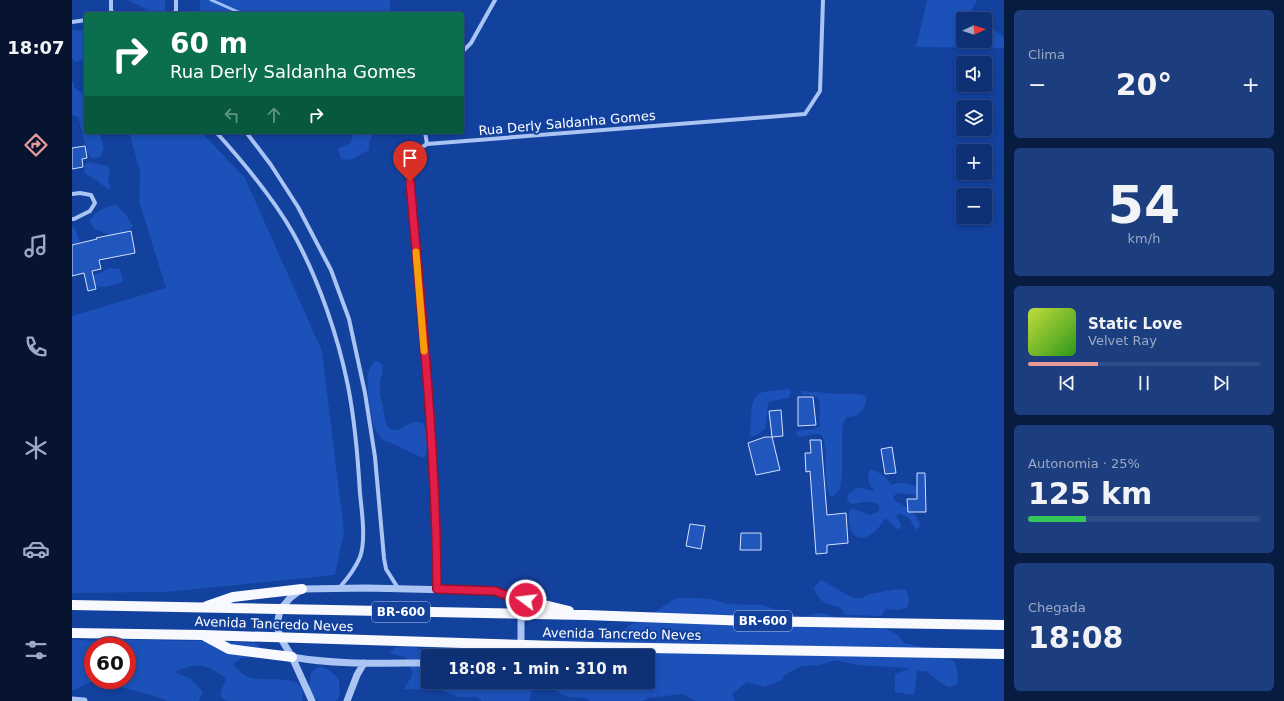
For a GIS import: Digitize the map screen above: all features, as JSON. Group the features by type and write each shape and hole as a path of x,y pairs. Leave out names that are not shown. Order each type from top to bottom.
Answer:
{"main road":[{"path":"200,609 233,597 302,588"},
{"path":"511,597 586,615"},
{"name":"Avenida Tancredo Neves","path":"72,605 200,609 586,615 750,621 1004,625"},
{"name":"Avenida Tancredo Neves","path":"72,633 280,637 591,647 1004,654"},
{"path":"203,635 229,649 292,657"},
{"path":"580,649 591,647"}],"street":[{"path":"111,0 112,12"},
{"path":"175,12 176,0"},
{"path":"464,50 471,43 495,0"},
{"name":"Rua Derly Saldanha Gomes","path":"427,144 805,114 820,91 823,0"},
{"path":"72,22 84,20"},
{"path":"218,134 264,190 293,233 318,287 336,340 348,385 356,442 363,531 360,556 350,575 340,587"},
{"path":"248,134 271,165 298,207 331,270 349,319 365,393 375,457 386,569 398,588"},
{"path":"425,134 427,144 413,153 409,167 428,396 436,525 437,589"},
{"path":"72,194 80,193 91,195 95,203 90,211 72,219"},
{"path":"312,701 292,657 280,637 277,625 280,610 290,598 302,588 340,587 495,591 511,597 521,614 521,645 518,649"},
{"path":"292,657 318,662 421,663"},
{"path":"347,701 357,675 364,663"},
{"path":"72,700 84,701"}],"shaded area":[{"path":"128,0 165,0 165,10 162,12 152,12"},
{"path":"200,0 389,0 391,12 199,12"},
{"path":"927,0 977,0 971,12 956,12 956,47 916,47"},
{"path":"992,28 1004,37 1004,48 992,48"},
{"path":"72,30 84,31 84,59 76,62 72,59"},
{"path":"72,82 74,82 74,87 83,94 84,99 84,134 100,134 104,148 100,157 93,159 87,152 78,117 72,115"},
{"path":"130,134 203,134 245,178 322,351 344,532 335,575 166,592 72,593 72,316 166,288 139,201 140,171"},
{"path":"354,134 374,134 369,142 369,150 351,160 341,159 338,149 350,143"},
{"path":"88,162 107,166 110,171 108,180 110,186 109,190 86,174 84,171 85,164"},
{"path":"116,205 126,215 133,226 127,232 118,237 114,237 93,228 90,221 97,212 104,208"},
{"path":"73,226 80,241 72,246 72,227"},
{"path":"109,268 120,269 123,282 113,286 104,287 86,281 85,277 100,273"},
{"path":"375,361 380,362 383,366 380,394 388,427 392,430 397,430 413,422 423,423 427,440 425,457 421,457 385,441 377,432 371,416 368,389 368,372"},
{"path":"788,388 791,392 789,398 768,403 766,428 757,435 750,437 751,412 754,399 763,392"},
{"path":"800,391 857,394 866,396 866,404 862,411 855,416 846,417 843,424 842,475 840,489 833,497 829,495 826,484 825,443 823,438 818,434 797,436 796,432 814,429 820,426 819,399 812,395 803,395"},
{"path":"870,470 876,471 882,475 891,485 904,483 918,487 919,496 897,493 893,497 895,501 907,508 917,518 920,526 916,530 909,518 900,514 896,516 901,524 900,530 885,518 879,527 867,537 861,538 855,536 851,531 849,511 853,509 870,515 879,511 879,506 873,502 851,504 848,501 847,496 855,489 864,488 871,491 874,490 868,480"},
{"path":"821,580 853,598 862,598 870,594 897,589 906,590 909,599 907,608 897,610 886,609 881,616 845,615 840,607 827,604 818,596 814,588"},
{"path":"676,598 711,599 728,604 762,605 802,617 819,613 827,614 849,626 883,627 898,635 904,643 948,657 957,667 958,684 949,687 941,683 926,671 917,671 914,695 895,692 895,674 910,668 856,665 836,660 819,665 801,666 785,675 782,680 765,687 747,682 732,694 735,701 696,701 683,694 648,698 642,701 590,701 585,698 567,697 554,689 655,689 655,649 532,649 542,642 560,639 577,638 598,641 615,637 630,625 647,617"},
{"path":"72,639 84,640 84,685 72,691"},
{"path":"136,640 221,640 256,643 262,649 260,657 241,658 233,664 248,677 255,679 292,681 299,685 302,691 302,701 228,701 221,696 221,691 226,678 207,667 202,666 190,666 175,672 191,679 203,692 199,701 168,701 129,689 136,689"},
{"path":"404,642 421,650 421,689 533,689 529,701 482,701 477,697 458,697 442,690 404,689 413,674 406,657 389,653"},
{"path":"457,648 494,649 453,649"},
{"path":"318,667 330,671 339,680 340,696 336,701 319,701 313,696 309,688 311,673"}],"building":[{"path":"85,146 87,158 82,159 83,167 72,169 72,148"},
{"path":"131,231 135,253 99,260 101,269 92,271 96,289 88,291 84,273 72,276 72,245 97,239 96,238"},
{"path":"798,397 813,397 816,425 798,426"},
{"path":"781,410 783,436 772,437 769,411"},
{"path":"765,437 772,437 780,470 756,475 748,443"},
{"path":"810,440 821,440 827,515 846,513 848,543 827,545 827,553 816,554 810,471 806,472 805,453 811,453"},
{"path":"892,447 896,473 885,474 881,449"},
{"path":"917,473 925,473 926,512 908,512 907,499 917,499"},
{"path":"690,524 705,526 701,549 686,546"},
{"path":"741,533 761,533 761,550 740,550"}],"waterway":[{"path":"211,0 238,12"}],"slow traffic":[{"path":"416,252 424,351"}],"route":[{"path":"410,182 428,396 436,525 437,589 495,591 511,597 526,600"}]}
